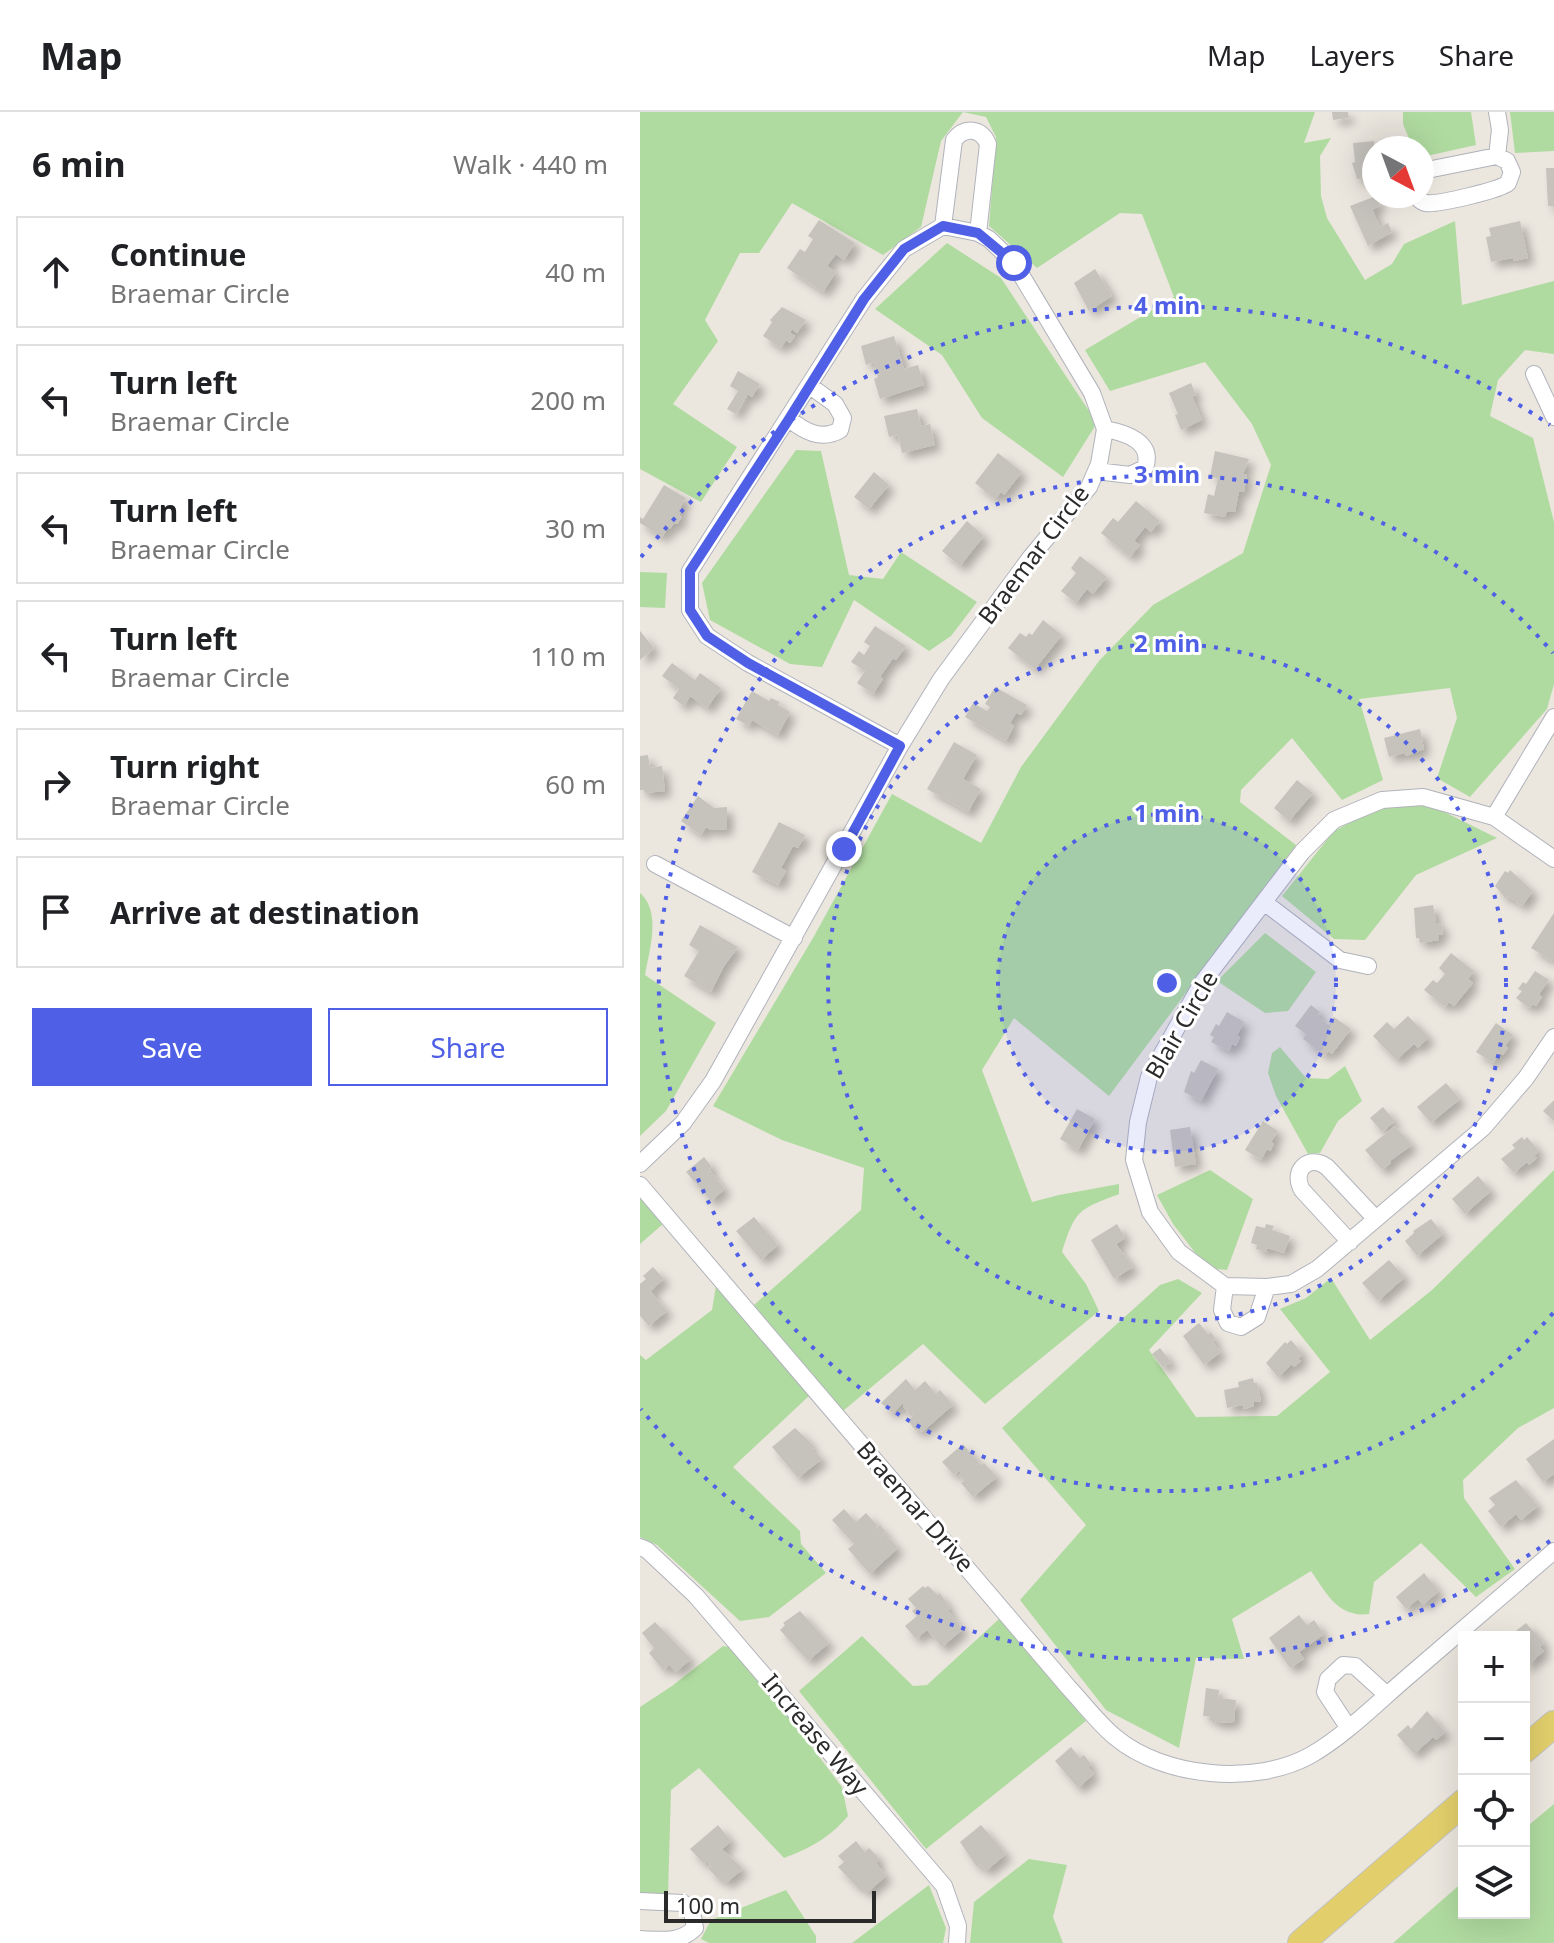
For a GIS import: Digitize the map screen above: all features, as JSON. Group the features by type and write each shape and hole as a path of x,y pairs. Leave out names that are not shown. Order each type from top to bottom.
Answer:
{"main road":[{"path":"1530,1745 1554,1724"},
{"path":"1301,1943 1458,1807"}],"street":[{"path":"1497,112 1500,130 1497,156"},
{"path":"943,226 954,140 963,132 976,131 988,144 978,233"},
{"path":"1434,169 1497,156 1503,157 1510,166 1511,178 1504,187 1434,203"},
{"path":"900,746 748,663 707,636 690,610 690,571 864,299 904,249 943,226 978,233 1014,263 1092,393 1105,429 1122,432 1145,447 1148,459 1145,468 1130,475 1096,471"},
{"path":"1534,374 1554,417"},
{"path":"789,419 803,430 818,435 831,435 840,430 843,418 835,404 810,386"},
{"name":"Braemar Circle","path":"640,1164 683,1123 713,1081 900,746 941,679 1030,558 1089,487 1096,471 1105,429"},
{"path":"1494,817 1554,717"},
{"name":"Blair Circle","path":"1225,1286 1179,1252 1150,1212 1134,1160 1138,1122 1149,1077 1202,983 1302,852 1334,820 1382,800 1423,797 1494,817 1554,859"},
{"path":"655,864 794,938"},
{"path":"1265,903 1340,960 1368,966"},
{"path":"1267,1287 1257,1317 1241,1327 1228,1323 1222,1310 1225,1286 1291,1284 1317,1269 1483,1128 1526,1078 1554,1037"},
{"path":"1350,1242 1297,1182 1303,1165 1311,1161 1327,1167 1375,1218"},
{"name":"Braemar Drive","path":"640,1185 1069,1688 1116,1737 1144,1754 1176,1767 1225,1775 1267,1771 1310,1755 1387,1695 1554,1551"},
{"name":"Increase Way","path":"640,1547 696,1596 944,1886 958,1926 957,1943"},
{"path":"1348,1727 1325,1692 1328,1679 1343,1665 1355,1666 1387,1695"},
{"path":"640,1901 683,1903 692,1912 695,1928 687,1938 673,1941 640,1939"}],"green space":[{"path":"640,112 963,112 941,141 921,227 883,255 792,203 759,253 740,253 705,320 718,341 673,404 737,447 701,502 640,469"},
{"path":"963,112 1315,112 1304,143 1331,138 1320,156 1321,196 1327,218 1365,280 1392,264 1404,244 1455,221 1462,305 1554,281 1554,354 1525,350 1498,380 1490,416 1533,438 1554,522 1554,684 1547,709 1470,797 1437,778 1457,718 1450,688 1359,699 1383,780 1342,800 1292,738 1241,790 1240,802 1296,845 1109,1096 1014,1018 982,1070 1032,1202 1119,1184 1119,1194 1080,1213 1062,1252 1086,1284 1099,1311 985,1404 923,1344 843,1411 754,1305 861,1210 864,1168 782,1140 713,1106 813,938 892,794 981,843 1021,767 1099,661 1153,605 1243,553 1271,465 1252,424 1205,362 1110,391 1085,350 1174,297 1142,214 1120,213 1037,268 989,226 996,137 986,117"},
{"path":"1403,112 1471,112 1476,145 1434,154 1434,136 1408,136 1403,124"},
{"path":"1510,112 1554,112 1554,151 1515,153"},
{"path":"947,243 1001,278 1097,423 1063,477 982,418 942,355 875,309"},
{"path":"796,450 821,451 849,575 883,579 901,552 977,602 951,636 929,651 854,600 822,667 790,664 710,620 702,583"},
{"path":"640,572 667,573 665,608 640,607"},
{"path":"1424,802 1497,838 1416,875 1365,940 1334,939 1282,896 1334,831 1376,809"},
{"path":"640,893 651,910 652,921 645,975 716,1023 666,1111 640,1136"},
{"path":"1265,933 1316,972 1288,1011 1265,1013 1217,981"},
{"path":"1280,1047 1306,1078 1328,1079 1345,1066 1362,1101 1338,1121 1320,1153 1308,1154 1276,1096 1268,1073 1272,1053"},
{"path":"1210,1170 1253,1199 1227,1270 1207,1268 1173,1224 1157,1195"},
{"path":"1554,1170 1554,1408 1518,1428 1463,1480 1464,1498 1515,1569 1476,1597 1421,1543 1374,1582 1369,1614 1341,1608 1311,1571 1232,1619 1244,1659 1196,1658 1179,1748 1106,1710 1020,1600 1086,1525 1002,1428 1160,1285 1178,1279 1202,1293 1149,1350 1196,1417 1277,1416 1330,1372 1280,1309 1306,1298 1331,1278 1370,1340 1432,1290"},
{"path":"640,1198 663,1224 640,1244"},
{"path":"716,1286 810,1395 733,1467 800,1531 801,1544 826,1573 769,1617 740,1621 657,1545 640,1537 640,1355 646,1360 712,1310"},
{"path":"999,1619 1086,1721 926,1849 799,1691 862,1636 913,1686 927,1685"},
{"path":"723,1646 729,1647 777,1701 842,1787 848,1816 819,1842 784,1858 699,1768 671,1790 668,1895 640,1895 640,1707"},
{"path":"1554,1804 1554,1943 1393,1943 1458,1886 1458,1919 1530,1919 1530,1824"},
{"path":"1029,1859 1067,1865 1053,1917 1063,1943 970,1943 974,1902"},
{"path":"929,1885 946,1928 943,1943 852,1943"},
{"path":"786,1890 816,1936 816,1943 709,1943 701,1939 711,1920"}],"building":[{"path":"1332,112 1348,112 1349,118 1333,120"},
{"path":"1362,142 1362,178 1357,179 1352,163 1355,162 1353,143"},
{"path":"1546,168 1554,168 1554,206 1548,206"},
{"path":"1362,201 1362,208 1375,208 1372,209 1380,227 1388,223 1392,232 1368,246 1350,206"},
{"path":"819,220 855,243 844,260 836,254 827,266 836,272 823,292 787,268 800,249 805,252 813,239 808,236"},
{"path":"1520,221 1528,258 1491,262 1486,237 1491,236 1489,228"},
{"path":"1095,269 1112,296 1089,311 1074,283"},
{"path":"782,307 806,320 797,333 792,329 790,333 795,336 790,343 786,340 781,348 763,336 772,322 770,320"},
{"path":"894,336 904,369 918,365 924,385 880,399 874,379 878,377 874,362 866,365 861,346"},
{"path":"738,371 760,384 752,397 748,394 736,414 727,409 738,391 730,386"},
{"path":"1191,383 1196,395 1192,396 1202,420 1181,430 1169,393"},
{"path":"917,409 921,426 930,424 935,445 902,453 898,435 889,437 884,416"},
{"path":"1215,451 1249,459 1243,474 1247,475 1244,492 1239,491 1235,512 1227,511 1225,517 1204,513 1208,494 1214,496 1218,478 1210,477"},
{"path":"998,453 1022,472 1004,495 1001,492 995,499 975,483"},
{"path":"874,472 889,485 869,509 854,497"},
{"path":"664,485 686,498 680,508 679,515 682,517 662,537 640,523 640,517 643,519"},
{"path":"1136,501 1160,521 1151,532 1145,527 1134,541 1140,545 1130,557 1101,533 1113,518 1118,522"},
{"path":"967,521 984,536 960,566 942,551"},
{"path":"1080,556 1107,577 1093,594 1087,589 1076,603 1061,591 1076,573 1071,568"},
{"path":"1043,620 1062,635 1035,669 1008,648 1020,633 1026,637 1029,633 1032,635"},
{"path":"875,626 906,646 896,660 893,658 873,694 857,683 865,671 851,662 859,651 864,655 870,646 864,642"},
{"path":"640,631 654,648 640,660"},
{"path":"672,663 695,680 700,673 721,688 707,708 690,696 684,706 673,698 679,689 662,676"},
{"path":"995,687 1027,705 1021,715 1016,713 1010,723 1014,726 1006,741 965,717 973,703 987,711 990,707 985,704"},
{"path":"752,691 769,701 771,698 780,702 778,705 790,712 778,735 752,720 749,726 736,719"},
{"path":"1420,729 1424,749 1406,756 1405,753 1389,757 1384,738"},
{"path":"954,742 977,755 963,779 981,789 968,812 927,789"},
{"path":"648,755 650,768 662,766 665,791 645,793 640,790 640,756"},
{"path":"1297,780 1313,793 1289,821 1274,808"},
{"path":"698,796 714,808 727,807 727,829 711,830 706,827 701,835 681,821"},
{"path":"779,822 805,835 798,848 793,846 781,868 786,871 778,885 752,872"},
{"path":"1510,870 1533,891 1522,906 1508,896 1506,899 1495,886 1505,871 1508,873"},
{"path":"1433,905 1436,923 1441,923 1443,934 1438,935 1439,940 1420,943 1416,938 1414,908"},
{"path":"1554,913 1554,957 1552,961 1531,948"},
{"path":"700,925 738,947 711,992 684,976 699,951 689,945"},
{"path":"1451,953 1474,971 1468,979 1473,983 1454,1006 1449,1002 1445,1007 1424,990 1433,980 1437,983 1445,974 1439,968"},
{"path":"1535,971 1549,980 1539,994 1542,997 1536,1006 1532,1004 1529,1008 1516,998 1522,991 1518,989"},
{"path":"1311,1005 1320,1012 1317,1016 1329,1025 1334,1017 1351,1029 1332,1054 1328,1051 1325,1056 1303,1039 1306,1034 1295,1026"},
{"path":"1227,1012 1244,1022 1236,1046 1232,1044 1229,1051 1211,1042 1214,1037 1210,1035"},
{"path":"1408,1016 1429,1037 1418,1048 1414,1044 1396,1060 1373,1036 1387,1022 1394,1029"},
{"path":"1496,1023 1513,1035 1503,1055 1500,1053 1493,1063 1476,1052"},
{"path":"1201,1060 1218,1069 1201,1101 1184,1092 1191,1071 1194,1073"},
{"path":"1446,1083 1460,1099 1431,1123 1417,1107"},
{"path":"1554,1100 1554,1121 1543,1111"},
{"path":"1383,1107 1395,1121 1382,1132 1370,1118"},
{"path":"1077,1109 1095,1119 1078,1150 1060,1139"},
{"path":"1263,1121 1278,1131 1271,1142 1274,1144 1270,1151 1267,1149 1261,1160 1245,1150"},
{"path":"1395,1126 1412,1145 1382,1170 1365,1150"},
{"path":"1190,1127 1196,1164 1175,1167 1170,1130"},
{"path":"1522,1137 1524,1140 1527,1137 1539,1151 1534,1156 1537,1158 1514,1173 1501,1159 1515,1148 1512,1145"},
{"path":"704,1157 712,1167 709,1169 725,1189 711,1201 686,1172"},
{"path":"1478,1176 1491,1191 1465,1214 1452,1199"},
{"path":"754,1217 778,1245 761,1260 736,1231"},
{"path":"1431,1219 1443,1234 1417,1256 1405,1241 1413,1231"},
{"path":"1117,1224 1125,1238 1116,1244 1133,1267 1114,1279 1091,1240"},
{"path":"1266,1224 1274,1226 1272,1230 1290,1236 1284,1253 1267,1248 1266,1252 1256,1249 1257,1245 1251,1243 1256,1226 1265,1228"},
{"path":"1389,1260 1405,1277 1378,1301 1362,1283"},
{"path":"653,1267 664,1279 650,1291 667,1311 649,1326 640,1316 640,1284 646,1279 643,1276"},
{"path":"1199,1323 1208,1334 1211,1332 1215,1339 1212,1341 1221,1352 1204,1365 1183,1336"},
{"path":"1291,1340 1303,1354 1298,1359 1301,1361 1294,1367 1292,1364 1278,1377 1266,1363 1285,1342 1287,1344"},
{"path":"1160,1348 1171,1362 1163,1368 1152,1354"},
{"path":"1253,1378 1261,1401 1244,1409 1243,1405 1227,1408 1224,1390 1239,1387 1238,1382"},
{"path":"906,1379 915,1390 925,1381 936,1394 940,1390 953,1405 922,1432 919,1428 916,1431 909,1422 913,1414 909,1414 903,1403 892,1413 881,1403"},
{"path":"795,1428 811,1443 813,1455 816,1452 822,1459 798,1478 772,1447"},
{"path":"1554,1439 1554,1474 1543,1482 1526,1459"},
{"path":"963,1444 981,1465 984,1463 997,1477 973,1497 961,1483 964,1481 959,1475 961,1473 959,1471 954,1475 942,1462"},
{"path":"1516,1480 1538,1506 1521,1520 1516,1514 1501,1527 1488,1511 1495,1505 1489,1498"},
{"path":"844,1509 856,1522 866,1513 877,1525 874,1530 880,1525 885,1531 880,1538 885,1534 898,1548 870,1574 848,1549 854,1544 832,1520"},
{"path":"1424,1573 1439,1591 1423,1605 1418,1599 1406,1609 1396,1597"},
{"path":"923,1586 928,1586 938,1595 940,1593 950,1609 948,1611 963,1629 942,1647 927,1630 916,1639 905,1626 917,1616 912,1611 916,1608 908,1599"},
{"path":"800,1611 829,1643 808,1661 780,1630 785,1625 783,1623"},
{"path":"1299,1615 1307,1625 1314,1620 1324,1634 1299,1652 1304,1659 1290,1668 1269,1638"},
{"path":"655,1622 691,1659 676,1672 669,1665 663,1670 649,1653 654,1648 642,1633"},
{"path":"1526,1623 1544,1643 1540,1647 1544,1651 1530,1663 1530,1631 1516,1631"},
{"path":"1206,1688 1219,1690 1218,1698 1236,1700 1234,1722 1215,1723 1216,1720 1209,1720 1210,1716 1203,1716"},
{"path":"1427,1711 1445,1732 1436,1740 1433,1737 1414,1754 1397,1735 1408,1725 1411,1729"},
{"path":"1071,1747 1080,1758 1084,1755 1094,1774 1078,1788 1055,1761"},
{"path":"718,1825 731,1841 722,1849 743,1869 726,1883 708,1868 711,1866 707,1861 704,1864 690,1849"},
{"path":"981,1825 1006,1854 986,1871 980,1864 977,1867 960,1842"},
{"path":"856,1841 865,1852 869,1848 877,1856 879,1860 876,1863 886,1876 867,1893 838,1867 844,1862 838,1856"}],"route":[{"path":"844,849 900,746 748,663 707,636 690,610 690,571 864,299 904,249 943,226 978,233 989,239 1014,263"}]}
